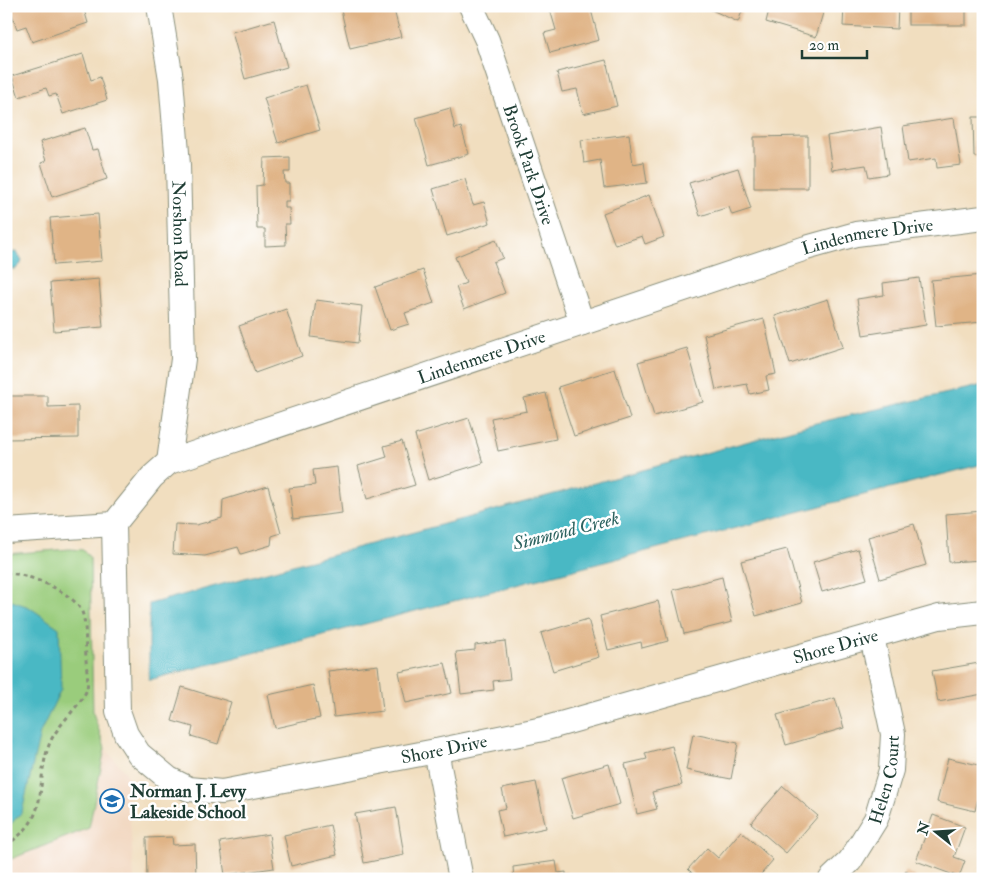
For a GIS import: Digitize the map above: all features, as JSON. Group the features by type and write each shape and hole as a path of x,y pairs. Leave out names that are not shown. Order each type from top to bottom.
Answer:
{"street":[{"name":"Norshon Road","path":"159,6 171,80 178,165 183,359 169,462"},
{"name":"Brook Park Drive","path":"471,6 487,40 582,323"},
{"name":"Lindenmere Drive","path":"114,524 152,477 169,462 806,248 856,234 983,218"},
{"path":"6,531 114,524"},
{"name":"Shore Drive","path":"114,524 118,711 126,734 139,754 169,779 189,788 222,792 436,752 543,729 939,618 983,612"},
{"name":"Helen Court","path":"831,879 850,861 876,820 891,770 893,734 872,637"},
{"path":"436,752 461,879"}],"path":[{"path":"6,573 26,576 53,587 78,606 82,612 84,624 87,688 59,726 50,742 44,757 40,803 34,818 18,838 6,845"}],"shaded area":[{"name":"Norman J. Levy Lakeside School","path":"105,748 127,774 134,879 6,879 6,861 89,828"}],"green space":[{"path":"70,549 83,550 90,558 93,713 105,748 89,828 6,861 6,554"}],"water":[{"path":"17,252 22,260 21,264 16,269 6,269 6,253"},
{"name":"Simmond Creek","path":"983,385 983,464 149,680 149,604 816,423"},
{"path":"6,599 29,607 59,628 61,689 40,733 22,812 6,829"}],"building":[{"path":"9,6 83,6 88,23 32,42 26,26 17,29"},
{"path":"340,6 393,6 401,37 350,49"},
{"path":"549,6 590,6 599,40 550,53 544,33 556,30"},
{"path":"703,6 744,6 738,22"},
{"path":"770,6 825,6 816,37 766,22"},
{"path":"844,6 898,6 897,29 843,26"},
{"path":"908,6 966,6 966,25 908,25"},
{"path":"274,20 287,67 245,79 232,32"},
{"path":"83,54 91,80 100,77 107,100 63,114 56,94 49,96 46,88 19,97 12,76"},
{"path":"606,60 617,106 583,114 577,89 562,92 557,72"},
{"path":"306,85 320,130 278,143 264,98"},
{"path":"450,108 455,129 461,127 469,154 429,165 416,118"},
{"path":"973,117 983,117 983,157 974,157"},
{"path":"954,118 961,165 937,168 936,158 908,162 903,126"},
{"path":"881,127 888,174 869,177 866,165 832,170 827,136"},
{"path":"85,128 92,150 98,149 107,179 52,197 41,163 46,161 40,142"},
{"path":"629,134 633,164 644,162 647,183 604,188 600,160 584,163 581,140"},
{"path":"808,136 808,188 754,188 754,137"},
{"path":"290,157 290,172 284,172 285,183 289,183 289,201 285,201 285,208 289,208 290,224 285,224 286,245 265,246 265,229 257,229 256,186 263,185 264,158"},
{"path":"738,168 751,209 732,215 729,207 700,216 689,183"},
{"path":"465,179 473,205 484,202 490,223 447,236 433,189"},
{"path":"649,195 664,237 645,244 642,236 615,245 603,213"},
{"path":"98,214 102,261 54,265 50,218"},
{"path":"496,240 503,258 493,262 505,293 464,309 456,287 466,283 455,257"},
{"path":"423,270 434,303 405,313 409,324 390,330 375,287"},
{"path":"983,275 983,322 936,326 931,280"},
{"path":"919,278 926,325 863,335 857,299 884,295 883,283"},
{"path":"99,279 103,327 54,331 50,283"},
{"path":"828,299 843,347 790,364 775,316"},
{"path":"316,300 362,306 358,343 311,337"},
{"path":"286,309 302,356 255,373 239,326"},
{"path":"764,319 776,374 766,376 769,390 750,394 747,384 716,390 704,335"},
{"path":"687,348 703,402 654,416 638,362"},
{"path":"615,369 630,418 574,436 558,387"},
{"path":"546,393 556,439 498,451 491,418 527,411 524,398"},
{"path":"6,396 48,396 48,407 78,406 78,438 6,439"},
{"path":"469,418 483,463 428,480 415,435"},
{"path":"402,441 415,485 367,499 358,466 387,457 384,446"},
{"path":"337,467 342,513 293,519 289,488 315,485 313,470"},
{"path":"268,486 281,533 272,536 271,545 241,554 238,547 205,556 173,554 175,524 196,525 222,518 223,500"},
{"path":"983,511 983,560 949,562 946,514"},
{"path":"914,524 926,565 880,579 868,537"},
{"path":"787,549 802,603 756,616 741,561"},
{"path":"858,549 867,579 822,592 813,562"},
{"path":"722,577 732,622 684,634 673,590"},
{"path":"658,601 668,641 642,648 641,642 608,650 600,616"},
{"path":"588,619 599,657 553,671 541,633"},
{"path":"505,641 510,679 493,681 494,690 461,694 456,652 475,650 475,645"},
{"path":"445,663 452,693 406,703 399,672"},
{"path":"979,663 983,694 938,702 932,671"},
{"path":"378,665 383,711 334,717 328,671"},
{"path":"313,685 320,718 275,728 268,695"},
{"path":"182,687 231,702 218,744 191,736 193,727 172,721"},
{"path":"835,698 844,728 786,745 777,715"},
{"path":"693,734 738,743 731,779 686,770"},
{"path":"672,746 682,785 652,792 657,809 637,814 625,764 647,759 645,753"},
{"path":"948,758 983,766 983,778 975,811 937,802"},
{"path":"609,764 620,804 573,818 561,778"},
{"path":"536,782 546,828 503,837 497,810 506,808 502,789"},
{"path":"783,786 818,816 786,853 751,823"},
{"path":"396,807 404,855 364,863 355,814"},
{"path":"933,815 965,827 954,857 965,861 959,877 916,861"},
{"path":"330,825 337,855 291,866 284,835"},
{"path":"741,831 773,860 757,879 698,879 688,869 707,848 718,858"},
{"path":"269,834 274,868 225,875 220,842"},
{"path":"172,837 173,845 195,844 196,878 147,879 146,838"},
{"path":"556,861 558,873 566,872 566,879 514,879 513,867"},
{"path":"906,871 918,879 901,879"}],"place":[{"name":"Norman J. Levy Lakeside School","path":"112,801"}]}
